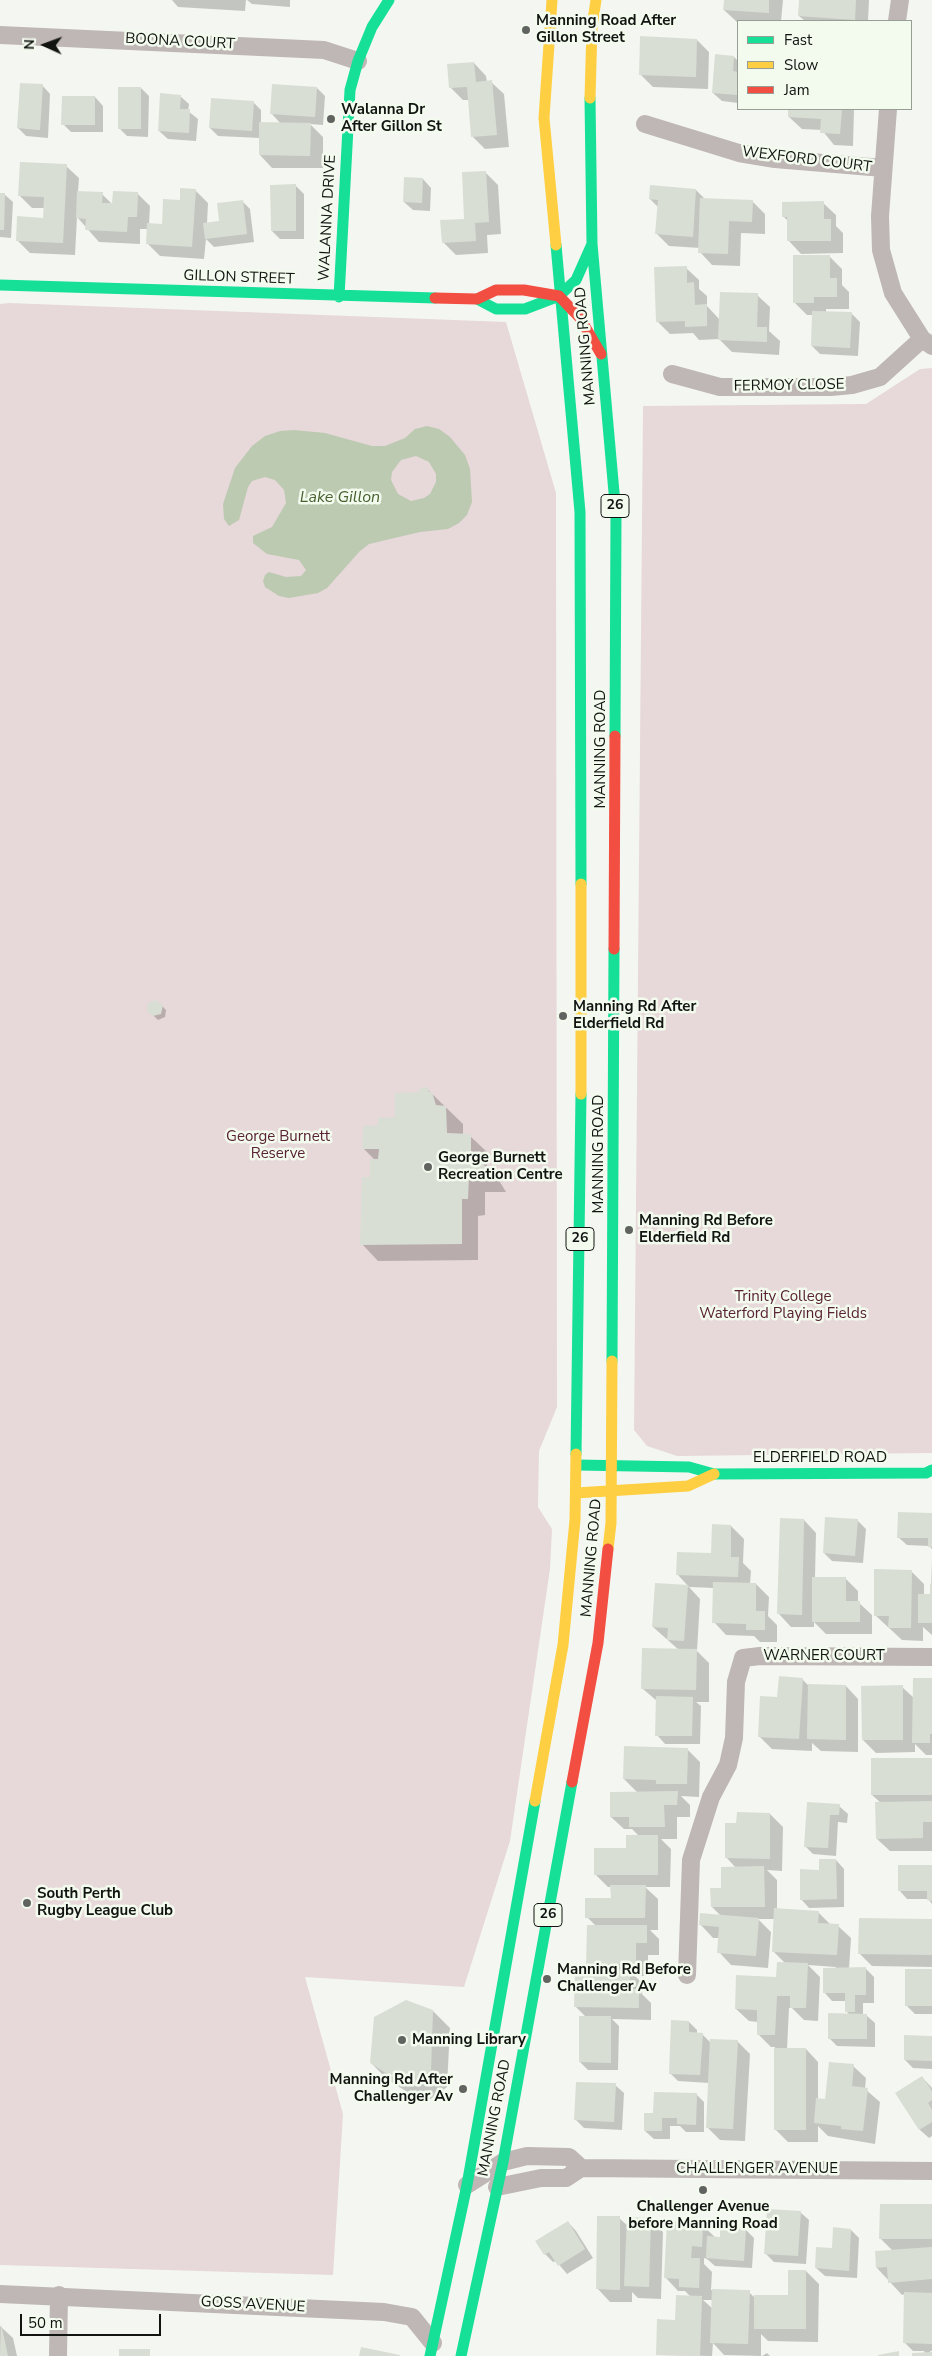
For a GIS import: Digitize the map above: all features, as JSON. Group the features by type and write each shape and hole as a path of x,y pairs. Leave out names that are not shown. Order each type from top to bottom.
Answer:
{"main road":[{"name":"WALANNA DRIVE","path":"339,297 350,90 358,61 372,27 389,0"},
{"name":"MANNING ROAD","path":"431,2350 467,2185 563,1644 576,1493 582,1012 580,512 544,118 546,61 552,0"},
{"name":"MANNING ROAD","path":"461,2356 503,2162 598,1643 608,1563 613,1491 616,515 592,244 589,125 592,26 596,0"},
{"name":"GILLON STREET","path":"477,299 496,310 525,309 559,296 576,280 592,244"},
{"name":"GILLON STREET","path":"0,285 339,297 477,299 496,290 524,290 559,296"},
{"path":"559,296 580,318 601,354"},
{"name":"ELDERFIELD ROAD","path":"577,1465 612,1464 689,1467 714,1474 930,1473"},
{"name":"ELDERFIELD ROAD","path":"576,1493 688,1486 714,1474"}],"street":[{"path":"897,20 900,0"},
{"name":"BOONA COURT","path":"0,35 324,50 358,61"},
{"path":"888,110 880,234 885,268 893,292 927,343"},
{"name":"WEXFORD COURT","path":"645,124 739,153 883,168"},
{"name":"FERMOY CLOSE","path":"672,374 707,385 732,387 831,387 852,385 880,377 927,343"},
{"name":"WARNER COURT","path":"687,1975 691,1860 711,1796 728,1765 734,1738 736,1682 744,1658 760,1656 932,1657"},
{"name":"CHALLENGER AVENUE","path":"467,2185 503,2162 527,2156 569,2157 581,2168"},
{"name":"CHALLENGER AVENUE","path":"498,2187 542,2178 566,2178 581,2168 932,2170"},
{"name":"GOSS AVENUE","path":"0,2294 59,2295 384,2312 412,2316 431,2350"},
{"path":"58,2356 59,2295"}],"green space":[{"name":"George Burnett Reserve","path":"0,304 506,322 556,493 557,1407 539,1451 538,1507 552,1529 550,1569 510,1841 464,1987 305,1977 343,2114 333,2275 0,2265"},
{"name":"Trinity College Waterford Playing Fields","path":"932,368 932,1453 677,1456 647,1446 634,1430 643,406 866,404 920,369"}],"water":[{"name":"Lake Gillon","path":"427,426 439,429 450,437 465,455 470,469 472,502 467,515 459,523 448,529 420,532 369,544 360,551 327,588 318,593 289,598 279,596 265,587 263,581 265,575 269,572 286,577 301,576 306,570 299,560 267,554 253,543 253,536 272,527 286,503 284,490 275,480 265,477 252,481 248,487 239,520 229,526 224,519 223,504 235,468 252,446 265,436 280,431 294,430 325,433 372,446 385,446 405,438 415,429","holes":["416,456 429,462 436,474 436,482 430,494 424,498 411,501 398,494 391,480 392,472 401,460"]}],"building":[{"path":"724,0 769,0 769,13 723,10"},
{"path":"799,0 856,0 855,20 798,16"},
{"path":"640,36 697,39 696,77 639,75"},
{"path":"715,54 734,56 733,71 737,72 737,95 712,93"},
{"path":"474,62 476,82 492,80 497,135 471,137 467,87 449,88 447,64"},
{"path":"20,83 43,84 40,130 17,128"},
{"path":"272,84 317,87 315,117 270,114"},
{"path":"118,87 141,87 141,129 118,129"},
{"path":"160,93 181,95 180,109 190,109 189,133 158,131"},
{"path":"62,96 95,96 95,125 61,125"},
{"path":"211,98 254,101 252,131 209,128"},
{"path":"788,110 842,110 840,134 820,133 821,119 788,117"},
{"path":"259,122 311,123 310,156 259,155"},
{"path":"20,162 67,164 63,243 16,241 17,216 43,218 44,197 18,196"},
{"path":"486,171 489,222 475,223 476,241 442,243 440,220 464,219 462,172"},
{"path":"404,177 423,178 422,203 403,202"},
{"path":"296,184 296,231 271,231 270,185"},
{"path":"650,185 696,189 693,237 655,234 658,200 649,199"},
{"path":"180,188 196,189 192,247 146,244 147,223 162,224 163,199 180,200"},
{"path":"77,191 103,192 102,203 112,203 113,191 138,192 137,217 128,217 127,232 85,230 86,219 76,218"},
{"path":"0,193 5,193 4,230 0,230"},
{"path":"700,198 753,200 752,222 729,221 728,254 698,253"},
{"path":"243,200 247,234 205,239 203,223 219,221 217,203"},
{"path":"824,201 824,219 831,219 831,241 787,241 787,217 782,217 782,202"},
{"path":"793,255 830,255 830,278 837,278 837,297 814,297 814,303 793,303"},
{"path":"687,266 687,283 694,282 695,305 707,304 707,326 685,327 685,321 656,322 654,267"},
{"path":"720,292 758,293 757,327 767,327 767,342 718,340"},
{"path":"812,311 852,312 850,348 811,346"},
{"path":"155,1000 163,1005 161,1014 153,1016 147,1011 148,1003"},
{"name":"George Burnett Recreation Centre","path":"428,1087 429,1092 432,1092 436,1105 446,1106 447,1133 471,1134 471,1155 479,1155 490,1176 469,1176 468,1199 462,1199 462,1244 360,1245 362,1177 370,1177 370,1159 378,1159 379,1149 362,1149 363,1126 378,1125 378,1118 395,1117 395,1093 420,1092 419,1088"},
{"path":"898,1512 932,1513 932,1547 928,1547 928,1538 897,1538"},
{"path":"825,1517 858,1519 855,1556 823,1553"},
{"path":"780,1518 804,1519 802,1615 777,1614"},
{"path":"712,1524 731,1525 731,1557 739,1557 738,1577 676,1575 677,1552 711,1553"},
{"path":"874,1569 912,1570 911,1628 888,1628 889,1616 874,1616"},
{"path":"812,1577 846,1577 846,1601 860,1601 860,1622 812,1622"},
{"path":"713,1582 756,1583 756,1611 765,1611 765,1630 746,1630 746,1624 712,1623"},
{"path":"655,1583 688,1585 684,1641 667,1640 668,1628 652,1627"},
{"path":"930,1584 932,1584 932,1623 918,1623 918,1594 930,1594"},
{"path":"642,1648 697,1649 696,1690 641,1689"},
{"path":"779,1676 803,1678 799,1739 758,1737 760,1696 777,1697"},
{"path":"913,1678 932,1678 932,1734 930,1734 930,1743 912,1743"},
{"path":"808,1684 846,1685 846,1740 807,1739"},
{"path":"903,1685 903,1740 862,1740 861,1686"},
{"path":"656,1696 693,1697 692,1736 655,1736"},
{"path":"624,1746 688,1748 687,1784 656,1784 656,1780 623,1779"},
{"path":"871,1758 932,1758 932,1795 871,1795"},
{"path":"678,1791 677,1805 664,1805 665,1827 629,1827 629,1817 610,1817 610,1792"},
{"path":"932,1801 932,1822 923,1822 923,1838 876,1839 875,1802"},
{"path":"807,1802 840,1804 839,1815 830,1815 828,1848 804,1847"},
{"path":"737,1812 770,1813 770,1859 725,1858 725,1823 736,1823"},
{"path":"626,1835 658,1835 658,1875 594,1875 594,1848 626,1848"},
{"path":"819,1859 836,1859 837,1899 800,1900 800,1869 819,1870"},
{"path":"898,1865 932,1865 932,1901 927,1900 927,1891 898,1891"},
{"path":"764,1866 765,1907 711,1907 710,1888 721,1888 721,1867"},
{"path":"610,1885 646,1885 645,1918 585,1918 585,1898 611,1898"},
{"path":"774,1908 819,1911 818,1923 839,1924 837,1955 772,1952"},
{"path":"700,1913 759,1918 756,1956 717,1953 719,1927 699,1925"},
{"path":"859,1918 932,1919 932,1955 858,1954"},
{"path":"587,1925 647,1925 647,1943 636,1943 636,1964 586,1964"},
{"path":"777,1962 808,1963 806,2008 790,2008 790,1996 777,1996 775,2035 757,2035 757,2010 735,2009 736,1975 776,1977"},
{"path":"866,1967 866,1995 855,1995 855,2012 845,2012 845,1993 823,1993 823,1968"},
{"path":"575,1969 630,1970 630,1989 639,1989 639,2008 574,2007"},
{"path":"905,1969 932,1969 932,2006 905,2006"},
{"name":"Manning Library","path":"406,2000 433,2010 431,2070 408,2087 370,2063 374,2017"},
{"path":"828,2013 867,2014 867,2039 828,2039"},
{"path":"579,2016 611,2016 611,2063 579,2062"},
{"path":"671,2020 689,2021 689,2032 703,2033 700,2075 669,2074"},
{"path":"904,2035 932,2036 932,2061 904,2060"},
{"path":"710,2039 738,2040 733,2129 706,2128"},
{"path":"774,2048 806,2048 806,2130 774,2130"},
{"path":"829,2062 854,2064 852,2086 868,2088 863,2131 841,2129 841,2126 814,2123 816,2098 825,2099"},
{"path":"922,2076 932,2091 932,2100 928,2103 932,2110 932,2122 919,2130 895,2093"},
{"path":"576,2082 616,2083 614,2122 574,2120"},
{"path":"654,2092 697,2093 696,2125 677,2124 677,2118 662,2118 662,2131 644,2131 644,2113 653,2113"},
{"path":"880,2204 932,2204 932,2239 879,2239"},
{"path":"767,2209 801,2211 798,2256 764,2254"},
{"path":"597,2216 620,2216 620,2290 596,2289"},
{"path":"627,2217 651,2218 649,2287 624,2286"},
{"path":"568,2221 585,2249 558,2266 549,2252 544,2255 535,2241"},
{"path":"667,2221 703,2223 702,2247 692,2246 691,2258 700,2258 699,2288 679,2287 679,2279 664,2278"},
{"path":"720,2227 746,2229 744,2261 706,2258 707,2236 720,2237"},
{"path":"833,2227 851,2229 849,2271 815,2268 816,2247 832,2248"},
{"path":"932,2247 932,2279 888,2283 887,2267 876,2268 875,2251"},
{"path":"788,2270 806,2270 806,2329 754,2329 754,2295 788,2295"},
{"path":"712,2289 750,2290 748,2344 710,2343"},
{"path":"904,2292 932,2293 932,2344 903,2343"},
{"path":"676,2295 702,2296 700,2356 656,2355 657,2319 675,2320"},
{"path":"1,2324 8,2356 0,2356"},
{"path":"361,2347 400,2355 400,2356 359,2356"},
{"path":"119,2349 150,2349 150,2356 119,2356"},
{"path":"899,2351 899,2356 878,2356 878,2355"},
{"path":"932,2352 932,2356 912,2356 912,2353"}],"traffic: fast":[{"path":"339,297 350,90 358,61 372,27 389,0"},
{"path":"590,98 592,244 616,515 615,736"},
{"path":"477,299 496,309 525,309 559,296 576,280 592,244"},
{"path":"556,245 580,512 581,884"},
{"path":"0,285 435,298"},
{"path":"612,1361 614,949"},
{"path":"576,1454 581,1094"},
{"path":"577,1465 689,1467 714,1474 926,1473 932,1470"},
{"path":"461,2356 503,2162 572,1782"},
{"path":"430,2356 467,2185 535,1801"}],"traffic: slow":[{"path":"552,0 544,118 556,245"},
{"path":"590,98 592,27 596,0"},
{"path":"581,884 581,1094"},
{"path":"608,1549 611,1523 612,1361"},
{"path":"535,1801 563,1645 575,1520 576,1454"},
{"path":"576,1493 688,1486 714,1474"}],"traffic: jam":[{"path":"435,298 477,299 496,290 524,290 559,296 580,318 601,354"},
{"path":"614,949 615,736"},
{"path":"572,1782 598,1643 608,1549"}],"place":[{"name":"Manning Road After Gillon Street","path":"526,30"},
{"name":"Walanna Dr After Gillon St","path":"331,119"},
{"name":"Manning Rd After Elderfield Rd","path":"563,1016"},
{"name":"George Burnett Recreation Centre","path":"428,1167"},
{"name":"Manning Rd Before Elderfield Rd","path":"629,1230"},
{"name":"South Perth Rugby League Club","path":"27,1903"},
{"name":"Manning Rd Before Challenger Av","path":"547,1979"},
{"name":"Manning Library","path":"402,2040"},
{"name":"Manning Rd After Challenger Av","path":"463,2089"},
{"name":"Challenger Avenue before Manning Road","path":"703,2190"}]}
